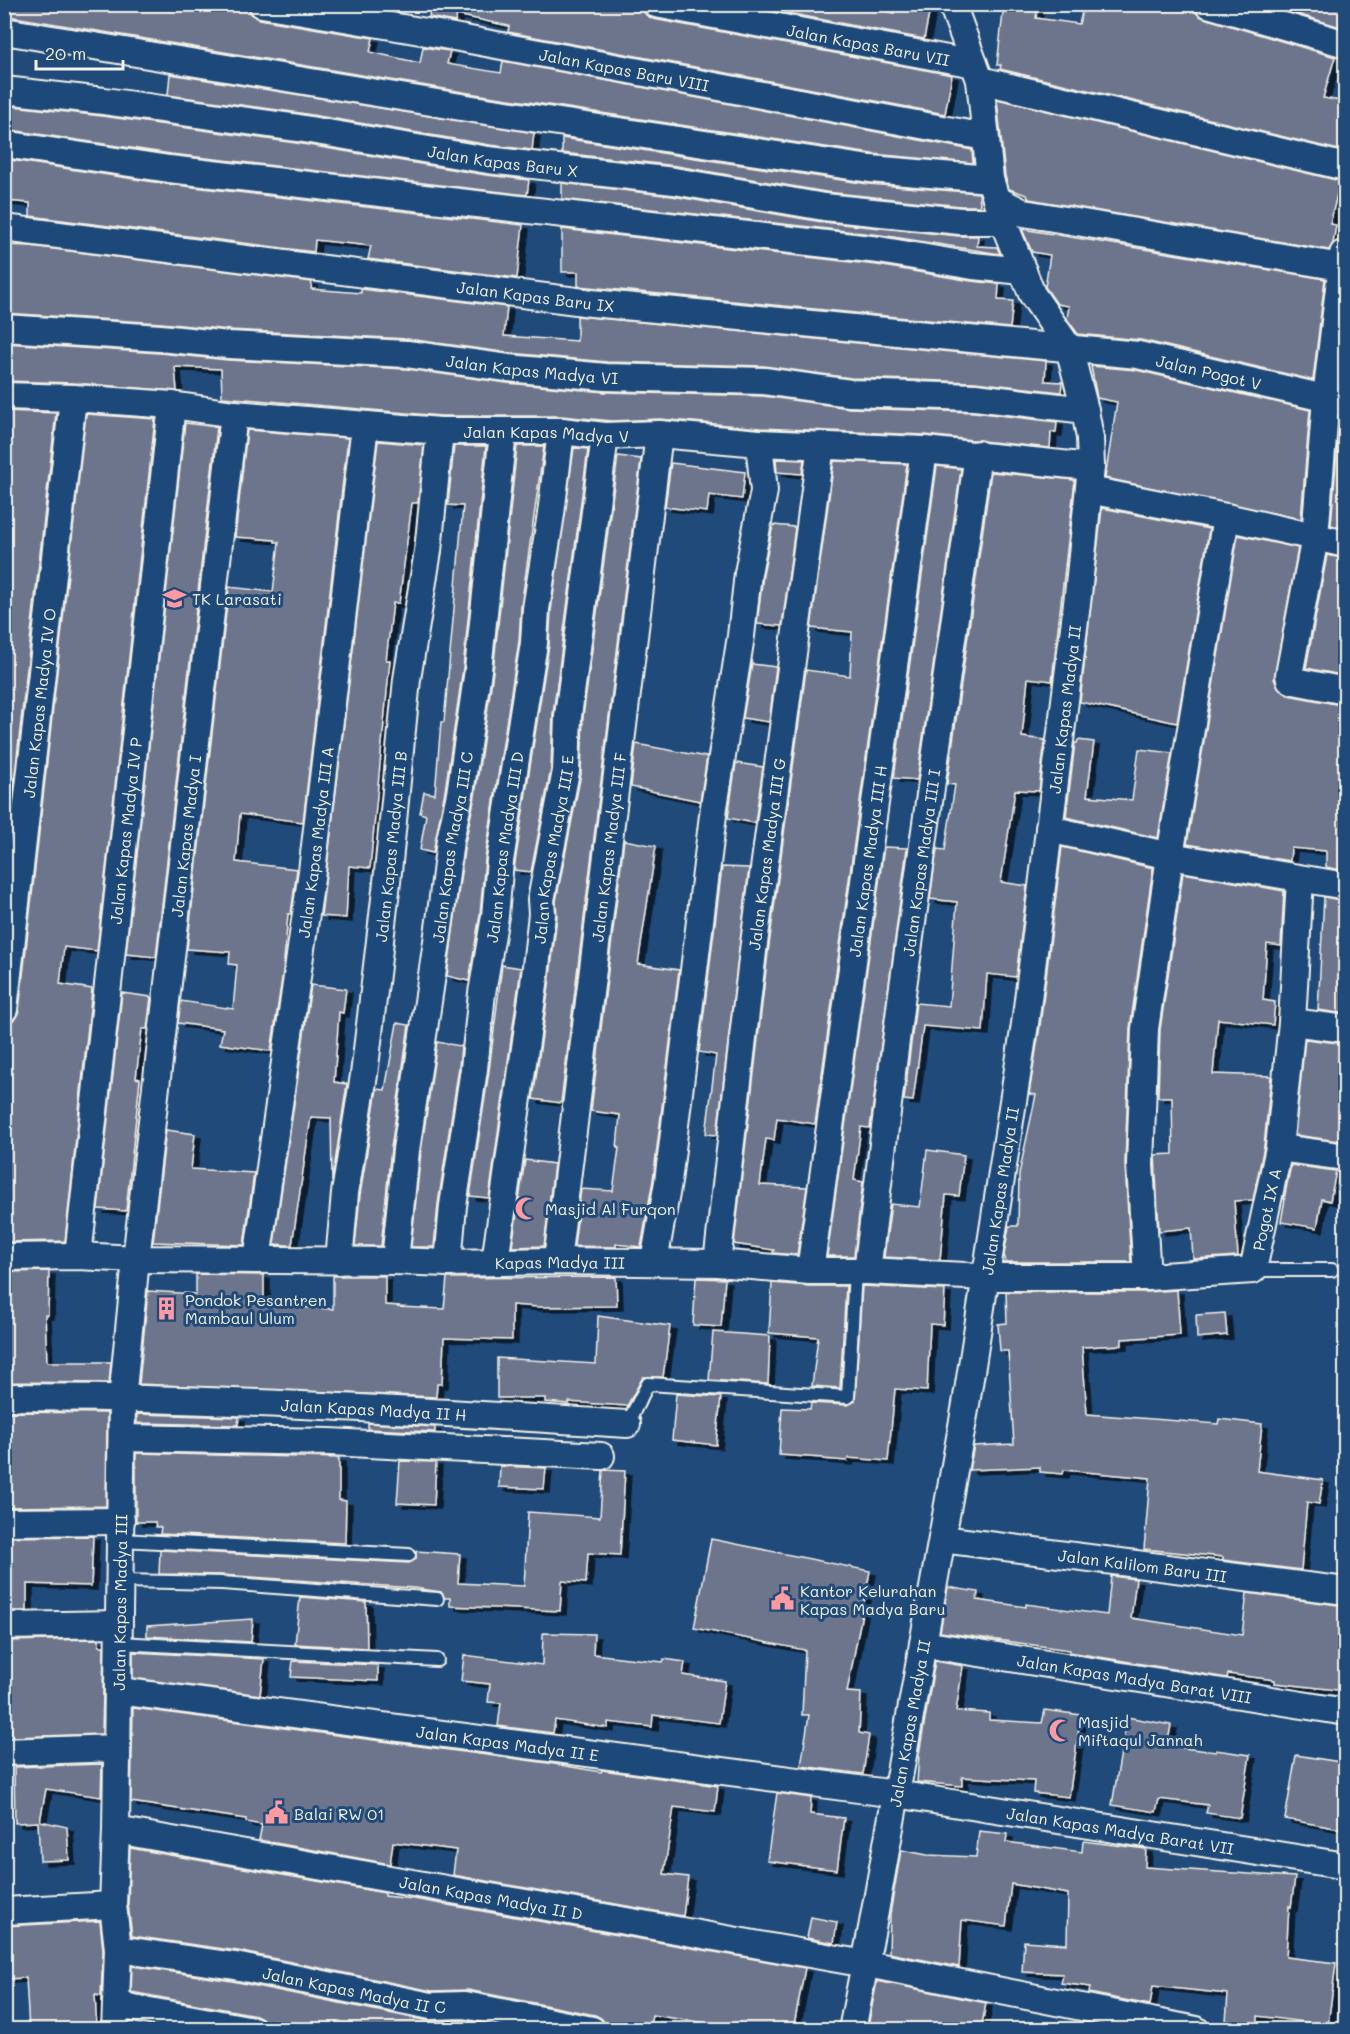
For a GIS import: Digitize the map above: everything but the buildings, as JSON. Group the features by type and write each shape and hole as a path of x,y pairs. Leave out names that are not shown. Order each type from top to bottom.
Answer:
{"street":[{"name":"Jalan Kapas Baru VIII","path":"262,4 438,34 985,137"},
{"name":"Jalan Kapas Baru VII","path":"656,4 977,72 1345,173"},
{"name":"Jalan Kapas Madya II","path":"852,2030 966,1404 1025,1024 1090,478 1090,438 1069,348 1032,294 997,200 985,137 977,72 952,4"},
{"path":"1208,4 1346,44"},
{"path":"4,31 567,123 870,169 997,200 1024,213 1343,261 1336,401 1315,537 1289,675 1294,681 1346,691"},
{"name":"Jalan Kapas Baru X","path":"4,90 104,101 298,128 488,160 674,181 824,207 960,220 997,200"},
{"path":"4,144 169,169 879,250 973,266 1023,271"},
{"name":"Jalan Kapas Baru IX","path":"4,228 592,303 1069,348"},
{"name":"Jalan Kapas Madya VI","path":"4,328 229,345 407,354 508,368 606,377 764,381 850,393 975,397 1085,410"},
{"name":"Jalan Pogot V","path":"1069,348 1138,355 1336,401"},
{"name":"Jalan Kapas Madya V","path":"4,396 172,405 234,414 440,431 561,431 605,436 659,434 759,443 978,454 1090,478 1226,517 1346,544"},
{"name":"Jalan Kapas Madya IV O","path":"4,1009 73,398"},
{"name":"Jalan Kapas Madya IV P","path":"78,1256 172,405"},
{"name":"Jalan Kapas Madya I","path":"136,1258 234,414"},
{"name":"Jalan Kapas Madya III A","path":"257,1260 312,871 365,424"},
{"name":"Jalan Kapas Madya III B","path":"339,1261 345,1192 364,1075 387,882 407,679 428,551 440,431"},
{"name":"Jalan Kapas Madya III D","path":"448,1263 453,1206 474,1069 482,993 495,916 500,861 532,654 536,609 561,431"},
{"name":"Jalan Kapas Madya III C","path":"395,1261 406,1150 450,840 460,795 478,670 503,432"},
{"name":"Jalan Kapas Madya III F","path":"556,1261 659,434"},
{"name":"Jalan Kapas Madya III E","path":"495,1262 534,984 542,900 566,771 568,716 605,436"},
{"path":"654,1262 668,1182 714,807 741,636 748,573 764,491 759,443"},
{"name":"Jalan Kapas Madya III G","path":"717,1263 754,939 821,445"},
{"name":"Jalan Kapas Madya III H","path":"810,1271 924,450"},
{"name":"Jalan Kapas Madya III I","path":"861,1271 902,1001 978,454"},
{"path":"1147,1277 1140,1165 1145,1029 1170,856 1226,517"},
{"path":"1049,829 1170,856 1346,886"},
{"name":"Pogot IX A","path":"985,1277 1147,1277 1253,1270 1278,1148 1292,1022 1300,879"},
{"path":"1292,1022 1346,1029"},
{"path":"1278,1148 1346,1157"},
{"name":"Kapas Madya III","path":"4,1257 78,1256 448,1263 556,1261 717,1263 810,1271 985,1277"},
{"name":"Jalan Kapas Madya III","path":"116,2017 118,1948 113,1905 119,1691 122,1400 136,1258"},
{"name":"Jalan Kapas Madya II H","path":"4,1397 89,1397 351,1407 627,1424"},
{"path":"450,1413 450,1448"},
{"path":"122,1438 330,1442 601,1456"},
{"path":"4,1522 121,1530"},
{"name":"Jalan Kalilom Baru III","path":"942,1539 1346,1591"},
{"path":"4,1626 119,1633"},
{"name":"Jalan Kapas Madya Barat VIII","path":"923,1644 1346,1712"},
{"name":"Jalan Kapas Madya II E","path":"119,1691 896,1794"},
{"path":"4,1752 117,1748"},
{"name":"Jalan Kapas Madya Barat VII","path":"896,1794 1346,1866"},
{"name":"Jalan Kapas Madya II D","path":"116,1830 865,1964 1196,2030"},
{"path":"4,1911 113,1905"},
{"name":"Jalan Kapas Madya II C","path":"118,1948 235,1966 431,2006 465,2005 592,2030"},
{"path":"116,2017 253,2030"}],"lane":[{"path":"1253,1270 1332,1270"},
{"path":"627,1424 648,1384 848,1397 861,1271"},
{"path":"121,1530 409,1555"},
{"path":"120,1581 222,1583 438,1599"},
{"path":"119,1633 437,1660"}],"place":[{"name":"TK Larasati","path":"174,598"},
{"name":"Masjid Al Furqon","path":"527,1208"},
{"name":"Pondok Pesantren Mambaul Ulum","path":"167,1308"},
{"name":"Kantor Kelurahan Kapas Madya Baru","path":"782,1599"},
{"name":"Masjid Miftaqul Jannah","path":"1060,1730"},
{"name":"Balai RW 01","path":"276,1813"}]}
